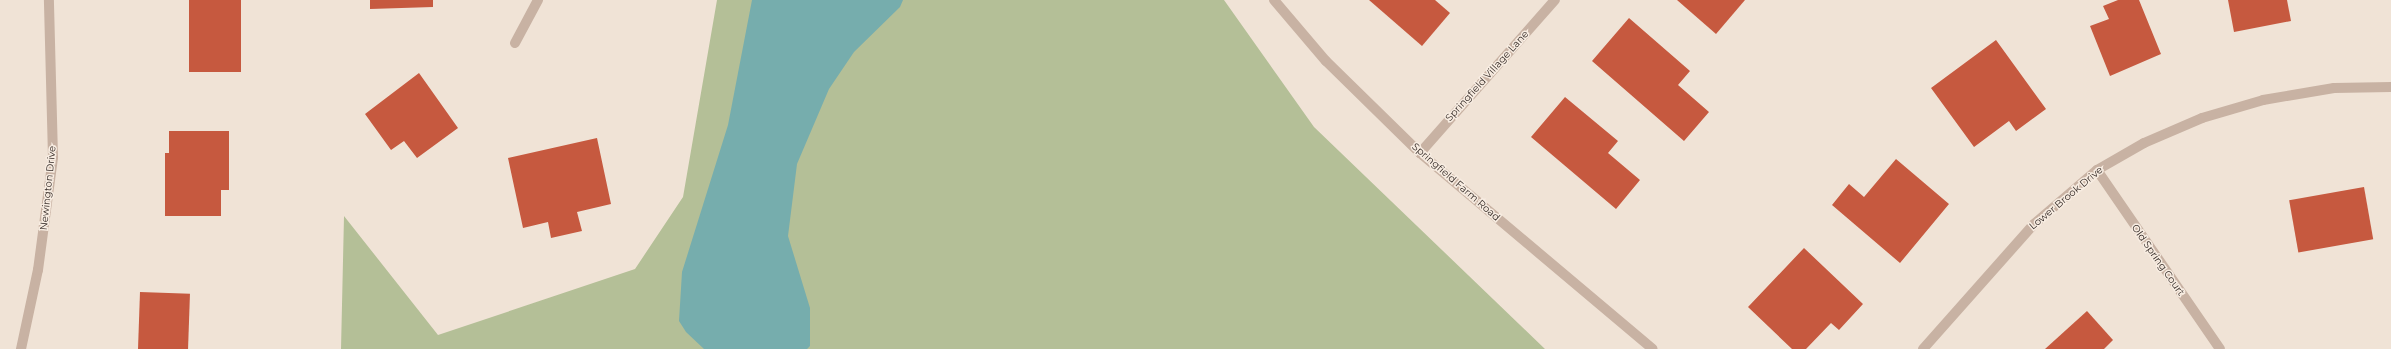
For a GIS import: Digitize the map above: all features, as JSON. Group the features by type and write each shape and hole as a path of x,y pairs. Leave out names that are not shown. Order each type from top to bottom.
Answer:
{"street":[{"name":"Newington Drive","path":"21,349 38,270 53,157 49,0"},
{"path":"515,43 538,0"},
{"name":"Springfield Farm Road","path":"1274,0 1326,61 1420,153 1653,349"},
{"name":"Springfield Village Lane","path":"1420,153 1555,0"},
{"name":"Lower Brook Drive","path":"1923,349 2034,224 2097,170 2144,143 2202,118 2263,100 2334,88 2391,87"},
{"name":"Old Spring Court","path":"2097,170 2220,349"}],"green space":[{"path":"717,0 1224,0 1314,127 1545,349 341,349 344,216 438,335 635,269 683,197"}],"water":[{"path":"752,0 903,0 900,7 854,52 829,89 797,164 788,236 810,308 810,346 807,349 704,349 686,332 679,321 682,272 728,125"}],"building":[{"path":"189,0 241,0 241,72 189,72"},
{"path":"370,0 433,0 433,7 370,9"},
{"path":"1369,0 1435,0 1450,13 1422,46"},
{"path":"1677,0 1745,0 1716,34"},
{"path":"2118,0 2139,0 2161,54 2110,76 2090,26 2109,19 2103,6"},
{"path":"2228,0 2287,0 2291,21 2234,32"},
{"path":"1629,18 1690,71 1678,85 1709,112 1684,141 1592,61"},
{"path":"1996,40 2046,109 2016,131 2009,121 1974,147 1931,88"},
{"path":"419,73 458,128 417,158 404,141 391,150 365,114"},
{"path":"1565,97 1618,141 1608,153 1640,180 1616,209 1531,137"},
{"path":"169,131 229,131 229,190 221,190 221,216 165,216 165,153 169,153"},
{"path":"597,138 611,204 577,212 582,231 551,238 548,222 523,228 508,158"},
{"path":"1896,159 1949,204 1900,263 1832,205 1849,184 1864,197"},
{"path":"2364,187 2373,239 2298,252 2289,200"},
{"path":"1804,248 1863,304 1839,330 1831,323 1806,349 1792,349 1748,307"},
{"path":"140,292 190,294 188,349 138,349"},
{"path":"2087,311 2113,340 2104,349 2045,349"}]}
